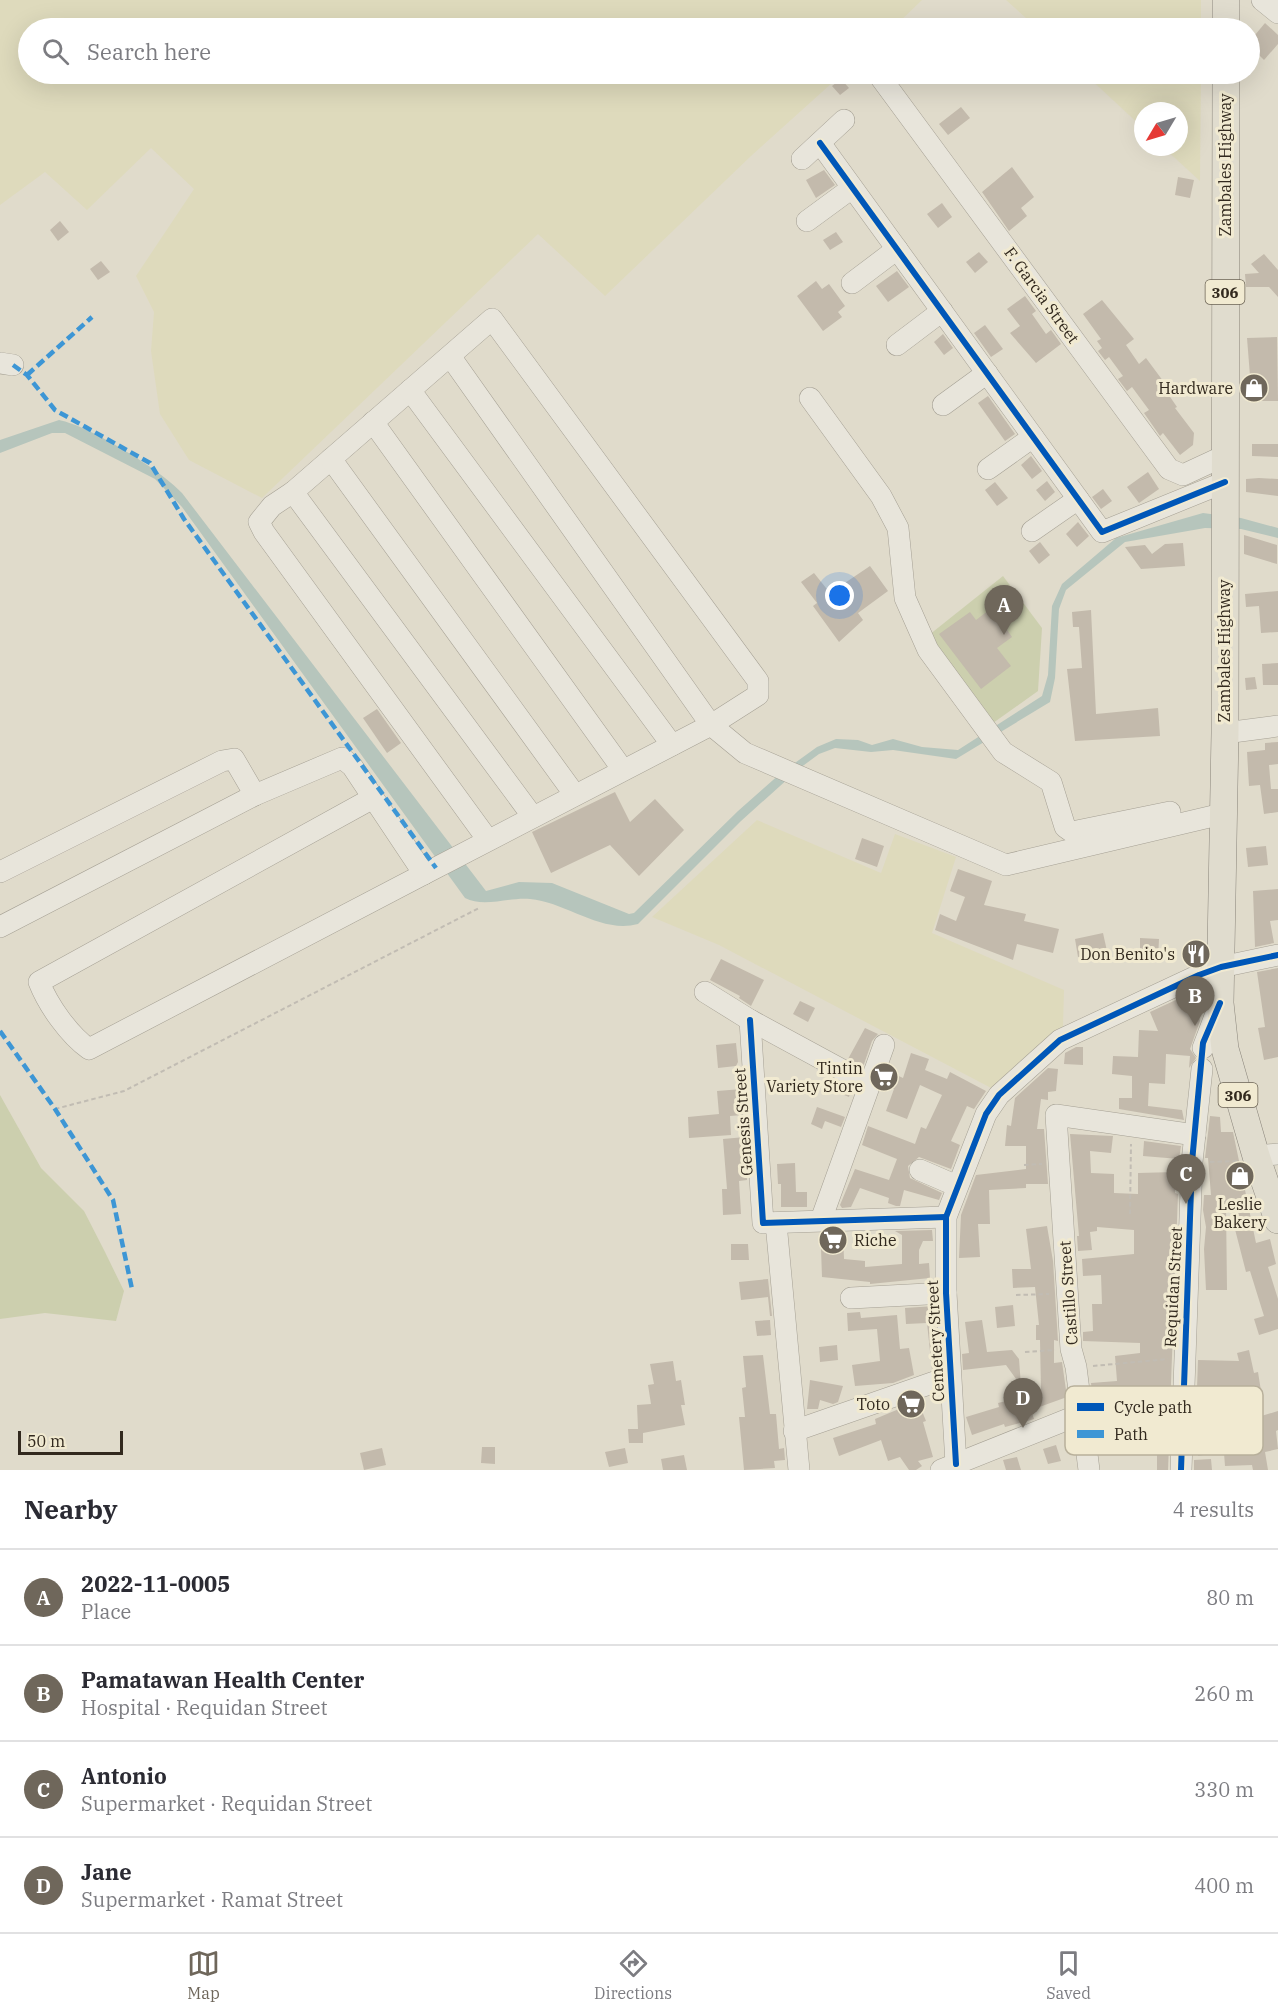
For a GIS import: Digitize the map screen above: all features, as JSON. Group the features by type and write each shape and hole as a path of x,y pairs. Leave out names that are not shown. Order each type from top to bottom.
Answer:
{"main road":[{"path":"1226,0 1226,18"},
{"name":"Zambales Highway","path":"1226,84 1225,733 1221,1003 1225,1049 1264,1157 1278,1220"}],"street":[{"path":"1262,0 1278,13"},
{"name":"F. Garcia Street","path":"885,84 1169,469 1183,475 1224,469"},
{"path":"802,159 844,120"},
{"path":"820,143 1102,532 1224,469"},
{"path":"807,221 852,188"},
{"path":"852,283 897,249"},
{"path":"897,345 942,311"},
{"path":"373,798 39,981 43,992 79,1042 89,1049 711,725 758,694 758,681 492,319 293,492 272,506 259,522 488,840"},
{"path":"450,356 711,725 745,753 1006,865 1223,808"},
{"path":"943,405 987,374"},
{"path":"410,390 672,745"},
{"path":"810,398 881,496 898,528 905,597 928,650 1004,752 1051,782 1065,826 1072,832 1223,808"},
{"path":"373,422 623,770"},
{"path":"988,469 1033,437"},
{"path":"331,459 575,795"},
{"path":"293,492 533,817"},
{"path":"1032,531 1078,498"},
{"path":"1225,733 1278,726"},
{"path":"0,927 255,795 342,758 352,766 373,798 431,870"},
{"path":"0,872 222,761 234,759 255,795"},
{"name":"Cemetery Street","path":"948,1467 946,1217 986,1114 999,1095 1060,1040 1221,967 1278,955"},
{"path":"705,992 750,1020 868,1084"},
{"path":"1203,1048 1221,1003"},
{"name":"Genesis Street","path":"750,1020 769,1223"},
{"path":"821,1220 868,1084 884,1045"},
{"name":"Requidan Street","path":"1183,1386 1192,1162 1202,1069"},
{"name":"Castillo Street","path":"1077,1386 1057,1163 1056,1115 1131,1126"},
{"path":"1131,1126 1195,1135"},
{"path":"920,1170 957,1186"},
{"path":"798,1470 769,1223 946,1217"},
{"path":"851,1298 945,1293"},
{"name":"Cemetery Street","path":"795,1431 949,1377"},
{"path":"948,1467 1065,1420"},
{"name":"Castillo Street","path":"1087,1455 1089,1470"}],"path":[{"path":"55,1109 124,1091 479,908"},
{"path":"1130,1214 1131,1126"},
{"path":"1192,1162 1264,1157"},
{"path":"1016,1295 1068,1294"},
{"path":"1025,1352 1073,1358 1183,1359"},
{"path":"1180,1463 1216,1455"}],"shaded area":[{"path":"0,0 922,0 903,18 18,18 18,84 831,84 751,156 605,296 538,234 262,498 189,460 160,414 151,351 154,312 136,276 194,189 151,148 87,210 45,172 0,205"},
{"path":"1006,0 1201,0 1201,18 1026,18"},
{"path":"1096,84 1201,84 1200,181 1173,156 1188,156 1188,102 1134,102 1134,120"},
{"path":"59,420 88,431 124,450 142,461 182,493 486,891 519,882 552,883 629,914 634,913 738,811 781,773 817,747 836,739 858,740 872,745 893,739 922,747 958,750 1042,696 1048,675 1052,606 1062,584 1116,538 1203,513 1241,518 1278,528 1278,538 1241,529 1205,528 1125,542 1066,590 1059,609 1055,678 1050,702 956,759 893,750 871,752 835,748 819,754 741,821 638,924 611,925 543,901 522,899 480,902 465,898 182,507 155,479 65,433 52,433 0,453 0,440"},
{"path":"757,820 881,873 895,834 956,857 932,933 1064,990 1063,1027 995,1090 719,945 652,917"}],"green space":[{"path":"1003,576 1042,628 1038,691 993,723 929,635"},
{"path":"0,1095 41,1168 84,1211 124,1291 116,1321 45,1313 0,1319"}],"building":[{"path":"1265,23 1278,35 1278,44 1264,60 1260,56 1260,29"},
{"path":"845,84 849,88 840,95 832,86"},
{"path":"961,107 970,118 948,135 939,124"},
{"path":"1012,167 1034,197 1021,208 1027,216 1009,231 982,192"},
{"path":"824,170 835,185 816,198 806,180"},
{"path":"1178,177 1194,180 1190,198 1175,195"},
{"path":"942,203 952,217 938,228 927,214"},
{"path":"60,221 69,232 58,241 50,230"},
{"path":"836,232 843,242 830,250 823,240"},
{"path":"979,252 988,262 975,273 966,262"},
{"path":"1264,254 1278,270 1278,297 1269,287 1246,287 1245,274 1259,273 1251,264"},
{"path":"101,261 110,272 98,280 90,269"},
{"path":"897,271 909,287 888,302 876,286"},
{"path":"816,281 822,289 829,284 845,306 838,312 842,317 823,331 797,296"},
{"path":"1025,296 1036,311 1032,314 1046,334 1051,330 1061,344 1036,363 1010,333 1020,326 1007,309"},
{"path":"1102,300 1134,339 1126,345 1139,364 1146,358 1169,389 1166,391 1177,407 1175,408 1194,433 1193,445 1180,455 1163,433 1160,436 1144,413 1149,410 1132,387 1127,391 1118,379 1123,376 1109,357 1105,360 1098,351 1102,348 1097,341 1101,339 1083,314"},
{"path":"985,325 1003,349 991,357 974,333"},
{"path":"943,334 953,348 944,355 934,342"},
{"path":"1277,337 1278,401 1252,401 1247,338"},
{"path":"988,396 1015,434 1005,441 978,403"},
{"path":"1252,444 1278,444 1278,457 1252,456"},
{"path":"1031,456 1042,471 1032,479 1021,465"},
{"path":"1148,472 1159,489 1139,503 1127,487"},
{"path":"1246,479 1278,479 1278,496 1246,492"},
{"path":"1047,481 1055,492 1045,501 1036,490"},
{"path":"995,482 1008,498 997,506 985,490"},
{"path":"1103,489 1112,501 1101,509 1092,497"},
{"path":"1078,522 1089,536 1077,547 1066,534"},
{"path":"1244,535 1277,545 1277,564 1244,554"},
{"path":"1040,542 1050,555 1039,564 1029,551"},
{"path":"1183,543 1185,566 1141,569 1125,547 1145,545 1152,554 1165,544"},
{"path":"870,566 888,591 858,613 863,620 839,642 813,606 817,603 801,582 814,573 830,593"},
{"path":"1278,591 1278,632 1261,633 1259,606 1246,607 1245,594"},
{"path":"997,604 1009,619 1003,624 1012,637 997,648 1011,666 981,689 939,634 970,612 976,620"},
{"path":"1091,610 1096,714 1158,708 1160,736 1075,741 1067,669 1082,668 1079,627 1073,627 1072,612"},
{"path":"1278,663 1278,685 1263,685 1262,664"},
{"path":"1255,677 1257,689 1246,690 1245,678"},
{"path":"377,709 401,743 387,753 363,718"},
{"path":"1278,742 1278,764 1269,765 1271,789 1278,789 1278,812 1264,814 1260,785 1249,786 1247,752 1265,750 1265,743"},
{"path":"615,792 630,822 655,799 684,830 639,876 610,845 551,873 532,832"},
{"path":"862,838 884,846 877,867 855,859"},
{"path":"1266,846 1268,865 1248,867 1246,848"},
{"path":"958,869 992,881 984,905 1026,914 1024,921 1059,929 1053,953 1017,944 1013,960 935,930 940,914 956,921 965,897 950,891"},
{"path":"1278,889 1278,920 1270,921 1274,943 1255,947 1253,891"},
{"path":"1103,933 1107,951 1078,957 1075,939"},
{"path":"1140,938 1159,939 1158,959 1140,958"},
{"path":"1186,946 1201,946 1200,961 1186,961"},
{"path":"721,959 764,980 751,1006 739,998 740,996 710,980"},
{"path":"1278,968 1278,1057 1264,1060 1258,1028 1265,1027 1257,972"},
{"path":"1195,991 1200,1021 1190,1049 1196,1058 1189,1068 1190,1056 1166,1054 1165,1084 1149,1083 1148,1106 1182,1110 1184,1120 1119,1109 1119,1098 1132,1098 1132,1076 1112,1074 1113,1056 1138,1057 1139,1030 1158,1031 1150,1012"},
{"path":"800,1001 815,1008 808,1022 793,1014"},
{"path":"865,1028 878,1034 872,1041 863,1067 848,1059"},
{"path":"736,1043 738,1062 736,1066 718,1068 716,1045"},
{"path":"1076,1047 1083,1047 1083,1065 1064,1064 1065,1053"},
{"path":"911,1053 929,1059 925,1070 947,1079 950,1072 986,1091 974,1109 967,1106 951,1141 960,1145 951,1169 919,1157 908,1166 910,1178 942,1193 939,1200 904,1190 900,1206 896,1206 888,1203 889,1198 860,1188 851,1207 842,1208 840,1205 855,1169 889,1180 897,1159 862,1145 868,1126 915,1144 921,1127 926,1129 942,1095 920,1085 907,1119 886,1111 894,1089 883,1084 888,1071 903,1078"},
{"path":"1048,1068 1058,1069 1056,1091 1048,1092 1048,1100 1041,1099 1037,1129 1044,1129 1048,1184 1026,1184 1026,1188 989,1190 990,1224 978,1224 980,1257 959,1258 961,1215 976,1175 1026,1169 1026,1146 1005,1146 1007,1125 1011,1126 1015,1098"},
{"path":"836,1081 851,1089 849,1097 832,1090"},
{"path":"742,1089 743,1115 730,1116 731,1135 689,1138 688,1117 719,1114 717,1091"},
{"path":"817,1107 845,1117 841,1127 825,1121 822,1129 811,1124"},
{"path":"1210,1116 1220,1117 1221,1132 1233,1132 1256,1243 1270,1239 1276,1264 1268,1267 1278,1299 1278,1329 1259,1335 1254,1319 1264,1316 1250,1271 1246,1272 1229,1206 1226,1206 1227,1290 1206,1290 1204,1249 1206,1227 1203,1210 1204,1195 1211,1195 1208,1158 1205,1158"},
{"path":"1070,1134 1113,1136 1111,1153 1090,1151 1091,1173 1114,1174 1114,1193 1138,1194 1138,1173 1175,1172 1175,1193 1178,1194 1171,1386 1091,1386 1091,1383 1117,1381 1115,1356 1140,1353 1140,1343 1083,1341 1083,1332 1093,1331 1092,1304 1102,1304 1101,1275 1083,1276 1082,1259 1134,1254 1134,1230 1097,1227 1097,1231 1090,1232 1092,1250 1078,1251 1077,1236 1079,1236"},
{"path":"745,1137 747,1180 739,1181 741,1214 723,1215 722,1189 727,1189 723,1139"},
{"path":"1144,1141 1181,1146 1179,1159 1143,1156"},
{"path":"795,1163 796,1192 807,1192 807,1207 781,1207 781,1184 778,1184 777,1164"},
{"path":"1047,1226 1053,1261 1058,1341 1054,1340 1054,1363 1062,1362 1065,1398 1031,1410 1034,1419 1005,1427 1004,1424 972,1435 966,1417 999,1407 998,1403 1022,1397 1035,1397 1035,1383 1041,1391 1040,1340 1036,1340 1036,1325 1039,1325 1035,1287 1013,1288 1012,1269 1031,1269 1026,1229"},
{"path":"932,1230 933,1241 923,1241 919,1250 919,1264 929,1263 930,1278 870,1284 870,1282 822,1277 821,1248 827,1248 827,1234 843,1233 844,1259 865,1261 865,1267 902,1264 902,1235 895,1231"},
{"path":"731,1244 748,1244 749,1260 731,1260"},
{"path":"768,1279 772,1316 770,1316 768,1297 741,1300 739,1282"},
{"path":"1013,1305 1015,1326 997,1328 995,1307"},
{"path":"934,1306 938,1367 932,1370 927,1323 906,1324 905,1308"},
{"path":"860,1312 861,1318 897,1315 900,1349 909,1348 914,1375 893,1383 855,1386 852,1365 880,1361 877,1329 848,1331 847,1313"},
{"path":"770,1320 771,1335 757,1336 755,1321"},
{"path":"982,1320 987,1352 1012,1350 1019,1359 1021,1386 1006,1365 963,1370 962,1354 969,1353 965,1322"},
{"path":"837,1345 838,1360 820,1362 819,1347"},
{"path":"1249,1350 1254,1373 1258,1372 1260,1386 1197,1386 1198,1360 1239,1361 1237,1353"},
{"path":"763,1355 770,1414 776,1414 779,1449 784,1448 785,1460 774,1461 775,1468 744,1470 739,1417 745,1417 742,1388 746,1387 743,1356"},
{"path":"673,1361 676,1381 681,1380 685,1405 681,1405 685,1425 643,1433 643,1443 629,1443 628,1429 638,1429 637,1405 651,1404 648,1385 654,1384 650,1364"},
{"path":"810,1380 843,1386 838,1402 833,1404 820,1400 818,1409 807,1409"},
{"path":"918,1401 926,1421 923,1422 933,1457 918,1461 922,1466 916,1470 909,1470 900,1457 888,1461 881,1440 839,1456 833,1438 876,1424 875,1419"},
{"path":"1278,1411 1278,1430 1276,1431 1278,1449 1265,1452 1268,1470 1253,1470 1252,1465 1225,1466 1224,1455 1263,1455 1263,1416"},
{"path":"1056,1445 1061,1461 1048,1464 1043,1449"},
{"path":"482,1447 495,1447 495,1464 481,1463"},
{"path":"382,1448 386,1465 364,1470 360,1453"},
{"path":"625,1448 628,1463 609,1467 605,1452"},
{"path":"684,1455 687,1470 663,1470 661,1459"},
{"path":"1157,1455 1169,1455 1168,1470 1157,1470"},
{"path":"1017,1457 1021,1470 1006,1470 1003,1460"},
{"path":"1211,1459 1212,1470 1194,1470 1194,1460"}],"marked path":[{"path":"27,375 92,317"},
{"path":"13,365 27,375 55,410 150,463 184,519 436,868"},
{"path":"0,1031 55,1109 113,1200 132,1289"}],"cycle path":[{"path":"820,143 1102,532 1225,482"},
{"path":"956,1464 946,1293 946,1217 986,1114 999,1095 1060,1040 1199,975 1221,967 1278,955"},
{"path":"1184,1386 1192,1162 1203,1043 1220,1003"},
{"path":"750,1020 763,1223 946,1217"},
{"path":"1181,1470 1182,1455"}],"place":[{"name":"Hardware","path":"1254,388"},
{"name":"2022-11-0005","path":"1004,635"},
{"name":"Don Benito's","path":"1196,954"},
{"name":"Pamatawan Health Center","path":"1195,1026"},
{"name":"Tintin Variety Store","path":"884,1077"},
{"name":"Leslie Bakery","path":"1240,1176"},
{"name":"Antonio","path":"1186,1204"},
{"name":"Riche","path":"833,1240"},
{"name":"Toto","path":"911,1404"},
{"name":"Jane","path":"1023,1428"}]}
